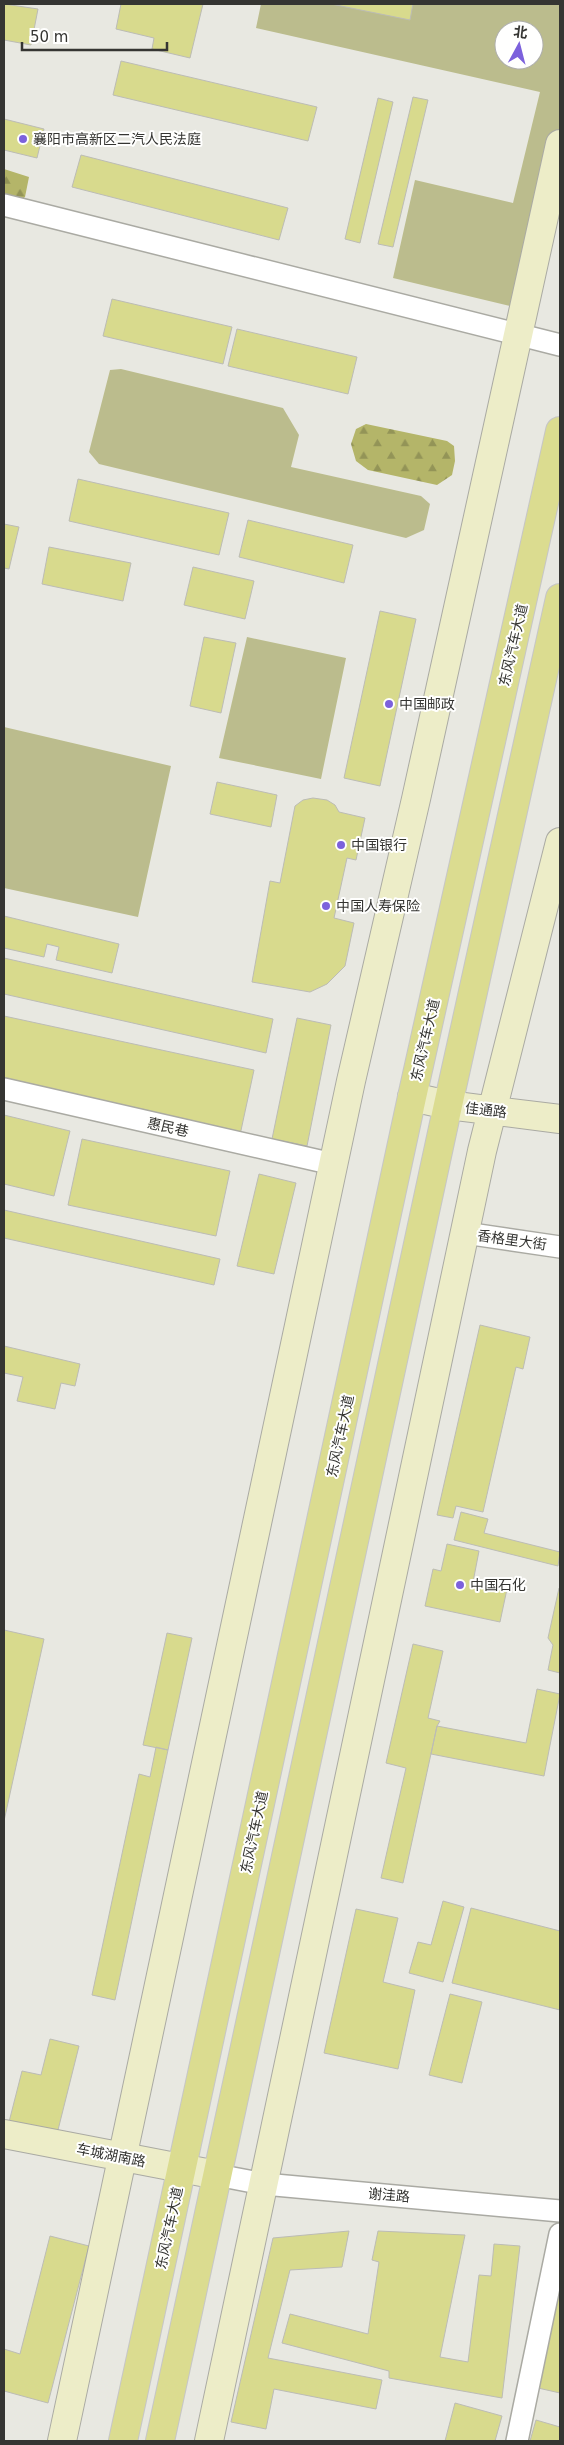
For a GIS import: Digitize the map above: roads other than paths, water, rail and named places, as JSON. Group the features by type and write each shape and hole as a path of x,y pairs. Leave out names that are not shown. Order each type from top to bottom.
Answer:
{"main road":[{"name":"东风汽车大道","path":"123,2441 412,1098 560,431"},
{"path":"160,2441 448,1105 560,598"}],"street":[{"path":"62,2441 333,1164 560,144"},
{"path":"4,205 560,345"},
{"path":"209,2441 492,1110 560,842"},
{"name":"惠民巷","path":"4,1089 333,1164"},
{"name":"佳通路","path":"412,1098 448,1105 560,1119"},
{"name":"香格里大街","path":"465,1233 560,1247"},
{"name":"车城湖南路","path":"4,2134 217,2175"},
{"name":"谢洼路","path":"217,2175 264,2184 560,2211"},
{"path":"517,2441 560,2234"}],"place":[{"name":"襄阳市高新区二汽人民法庭","path":"23,139"},
{"name":"中国邮政","path":"389,704"},
{"name":"中国银行","path":"341,845"},
{"name":"中国人寿保险","path":"326,906"},
{"name":"中国石化","path":"460,1585"}]}
